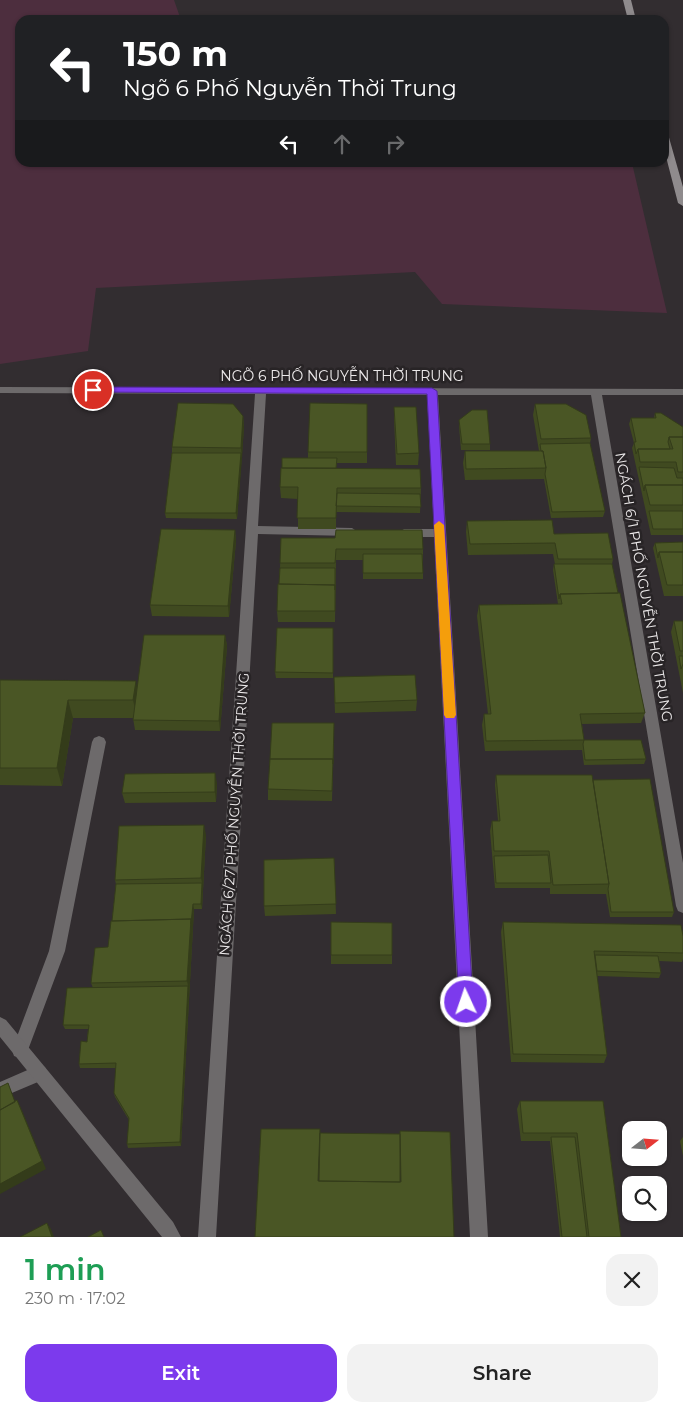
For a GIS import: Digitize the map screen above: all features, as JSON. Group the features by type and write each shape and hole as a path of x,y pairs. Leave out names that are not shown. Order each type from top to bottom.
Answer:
{"street":[{"path":"627,0 631,15"},
{"path":"669,152 683,203"},
{"name":"NGÕ 6 PHỐ NGUYỄN THỜI TRUNG","path":"0,390 683,392"},
{"name":"NGÁCH 6/27 PHỐ NGUYỄN THỜI TRUNG","path":"207,1237 261,390"},
{"path":"432,391 479,1237"},
{"name":"NGÁCH 6/1 PHỐ NGUYỄN THỜI TRUNG","path":"596,391 683,906"},
{"path":"252,530 361,532"},
{"path":"390,532 440,533"},
{"path":"20,1050 57,951 99,742"},
{"path":"0,1025 167,1228 172,1237"},
{"path":"0,1090 39,1072"}],"shaded area":[{"path":"0,0 174,0 179,15 15,15 15,167 633,167 667,313 442,304 415,272 96,288 88,351 0,364"}],"building":[{"path":"178,403 233,404 243,416 241,448 172,447"},
{"path":"310,403 367,404 367,452 308,452"},
{"path":"535,404 566,404 586,415 591,438 541,439"},
{"path":"394,407 416,407 419,453 397,454"},
{"path":"472,410 487,410 490,444 462,444 459,420"},
{"path":"655,413 661,413 683,427 683,437 669,437 670,449 638,449 636,454 634,442 636,442 631,418 656,418"},
{"path":"669,437 683,437 683,472 678,472 676,462 640,462 638,449 673,449"},
{"path":"590,443 605,511 552,512 543,451 541,451 540,444"},
{"path":"465,451 543,451 546,468 466,469"},
{"path":"172,453 241,453 236,513 165,513"},
{"path":"282,458 337,458 336,468 282,468"},
{"path":"639,467 674,468 677,478 683,478 683,485 645,485 644,491"},
{"path":"281,468 420,469 421,488 337,488 336,518 297,518 298,487 280,487"},
{"path":"645,485 683,485 683,505 650,505"},
{"path":"337,493 420,494 421,507 336,506"},
{"path":"649,511 683,511 683,529 653,529"},
{"path":"552,520 554,534 608,533 613,559 558,559 555,543 470,544 467,521"},
{"path":"161,529 235,530 228,606 150,605"},
{"path":"336,530 422,530 423,549 336,549 335,563 280,563 281,538 335,538"},
{"path":"683,542 683,552 659,552 658,558 655,543"},
{"path":"659,552 683,552 683,585 667,585"},
{"path":"363,554 422,554 423,573 363,573"},
{"path":"554,564 612,564 618,593 560,594 559,599"},
{"path":"280,568 335,568 335,585 279,584"},
{"path":"278,584 335,585 335,611 277,611"},
{"path":"620,593 645,713 580,714 584,740 486,741 484,714 491,714 479,605 562,604 560,594"},
{"path":"674,621 683,621 683,651 680,651"},
{"path":"277,628 333,628 333,673 275,672"},
{"path":"144,635 225,635 219,721 133,720"},
{"path":"679,656 683,656 681,669"},
{"path":"415,675 417,700 335,703 334,677"},
{"path":"0,680 136,681 133,700 68,700 57,768 0,768"},
{"path":"272,723 334,723 333,764 333,759 270,759"},
{"path":"584,740 641,740 646,759 585,760"},
{"path":"270,759 333,759 332,791 268,789"},
{"path":"215,773 215,792 122,793 125,774"},
{"path":"496,775 592,775 609,884 553,885 549,851 494,851 492,821 500,821"},
{"path":"650,779 674,912 611,912 609,884 593,780"},
{"path":"204,825 201,878 115,880 119,826"},
{"path":"548,855 551,883 496,883 494,856"},
{"path":"334,858 336,904 264,906 264,860"},
{"path":"202,883 201,904 193,904 191,924 191,919 112,921 116,884"},
{"path":"191,919 187,981 91,983 95,948 108,947 111,921"},
{"path":"331,922 392,923 392,955 331,955"},
{"path":"503,922 681,925 683,953 594,951 607,1055 513,1054"},
{"path":"595,955 658,956 661,973 597,971"},
{"path":"188,986 180,1142 127,1144 129,1118 114,1093 116,1063 79,1064 81,1041 87,1042 89,1025 63,1025 67,988"},
{"path":"8,1083 15,1102 0,1110 0,1087"},
{"path":"17,1100 42,1161 0,1184 0,1110"},
{"path":"520,1101 603,1101 621,1237 589,1237 577,1133 523,1133"},
{"path":"261,1129 320,1129 318,1181 401,1182 400,1131 450,1132 454,1237 255,1237"},
{"path":"320,1133 400,1134 400,1182 319,1181"},
{"path":"551,1137 575,1137 587,1237 562,1237"},
{"path":"47,1223 52,1237 20,1237"},
{"path":"101,1230 104,1237 88,1237"}],"slow traffic":[{"path":"439,525 450,715"}],"route":[{"path":"93,390 432,391 466,1002"}]}
